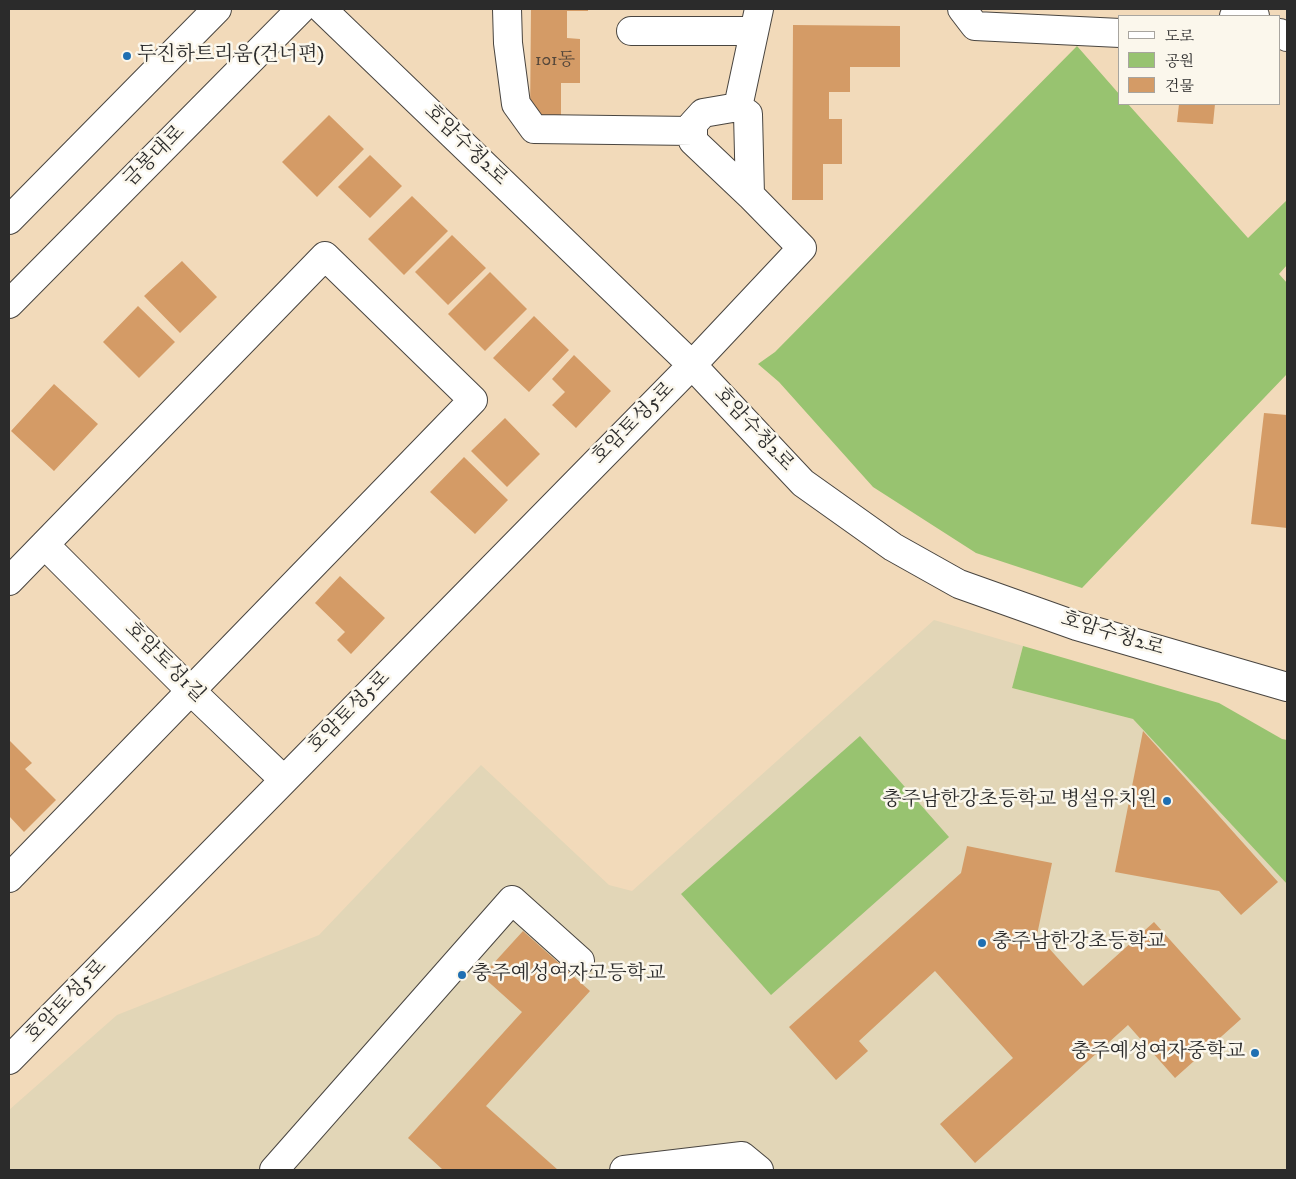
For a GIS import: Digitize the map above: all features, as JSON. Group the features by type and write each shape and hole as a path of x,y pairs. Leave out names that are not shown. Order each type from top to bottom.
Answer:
{"street":[{"path":"9,220 217,9"},
{"name":"금봉대로","path":"9,304 301,9"},
{"name":"호암수청2로","path":"322,9 692,365 803,483 893,548 958,584 1077,626 1287,686"},
{"path":"508,9 508,43 516,104 534,129 693,131"},
{"path":"962,9 975,26 1118,34"},
{"path":"1236,15 1248,9 1254,15"},
{"path":"631,31 756,20 738,107"},
{"path":"738,107 748,114 750,195 693,141 693,124 703,112 738,107"},
{"name":"호암토성5로","path":"9,1060 692,365 802,248 750,195"},
{"path":"9,582 325,256 473,400 9,878"},
{"name":"호암토성1길","path":"45,544 191,691 284,780"},
{"path":"274,1170 512,900 580,961"},
{"path":"624,1170 742,1156 759,1170"}],"shaded area":[{"path":"934,620 1023,646 1012,688 1133,719 1287,884 1287,1170 9,1170 9,1110 117,1015 319,935 481,765 609,885 632,891"}],"green space":[{"path":"1077,46 1118,93 1118,105 1129,105 1248,238 1287,200 1287,265 1279,274 1287,283 1287,374 1082,588 976,553 873,487 779,382 758,364 775,352"},
{"path":"1023,646 1219,703 1282,739 1287,740 1287,884 1133,719 1012,688"},
{"path":"860,736 949,837 771,995 681,894"}],"building":[{"path":"531,9 588,9 588,11 567,11 567,38 580,39 580,83 561,83 561,119 530,119"},
{"path":"793,25 900,26 900,67 850,67 850,92 829,92 829,119 842,119 842,164 823,164 823,200 792,200"},
{"path":"1179,105 1215,105 1213,124 1177,122"},
{"path":"329,115 364,149 317,197 282,162"},
{"path":"370,155 402,186 370,218 338,187"},
{"path":"412,196 448,231 404,275 368,239"},
{"path":"452,235 486,268 448,305 415,272"},
{"path":"182,261 217,297 180,333 144,296"},
{"path":"490,272 527,309 485,351 448,314"},
{"path":"138,306 175,342 139,378 103,342"},
{"path":"534,316 569,350 529,392 493,358"},
{"path":"574,355 611,391 576,428 552,405 565,392 552,379"},
{"path":"54,384 98,424 54,471 11,431"},
{"path":"1264,413 1287,415 1287,528 1251,524"},
{"path":"505,418 540,454 507,487 471,451"},
{"path":"464,457 508,500 475,534 430,492"},
{"path":"340,576 385,618 351,654 337,640 345,632 315,603"},
{"name":"충주남한강초등학교 병설유치원","path":"1143,731 1278,882 1241,915 1219,891 1115,872"},
{"path":"9,740 32,763 25,769 56,800 24,832 9,816"},
{"path":"967,846 1052,863 1037,935 1083,986 1154,922 1241,1019 1175,1078 1128,1025 975,1163 940,1124 1013,1058 935,971 859,1041 868,1051 836,1080 789,1027 961,873"},
{"name":"충주예성여자고등학교","path":"523,931 590,991 486,1106 558,1170 441,1170 408,1138 522,1012 482,976"}],"place":[{"name":"두진하트리움(건너편)","path":"127,56"},
{"name":"충주남한강초등학교 병설유치원","path":"1167,801"},
{"name":"충주남한강초등학교","path":"982,943"},
{"name":"충주예성여자고등학교","path":"462,975"},
{"name":"충주예성여자중학교","path":"1255,1053"}]}
